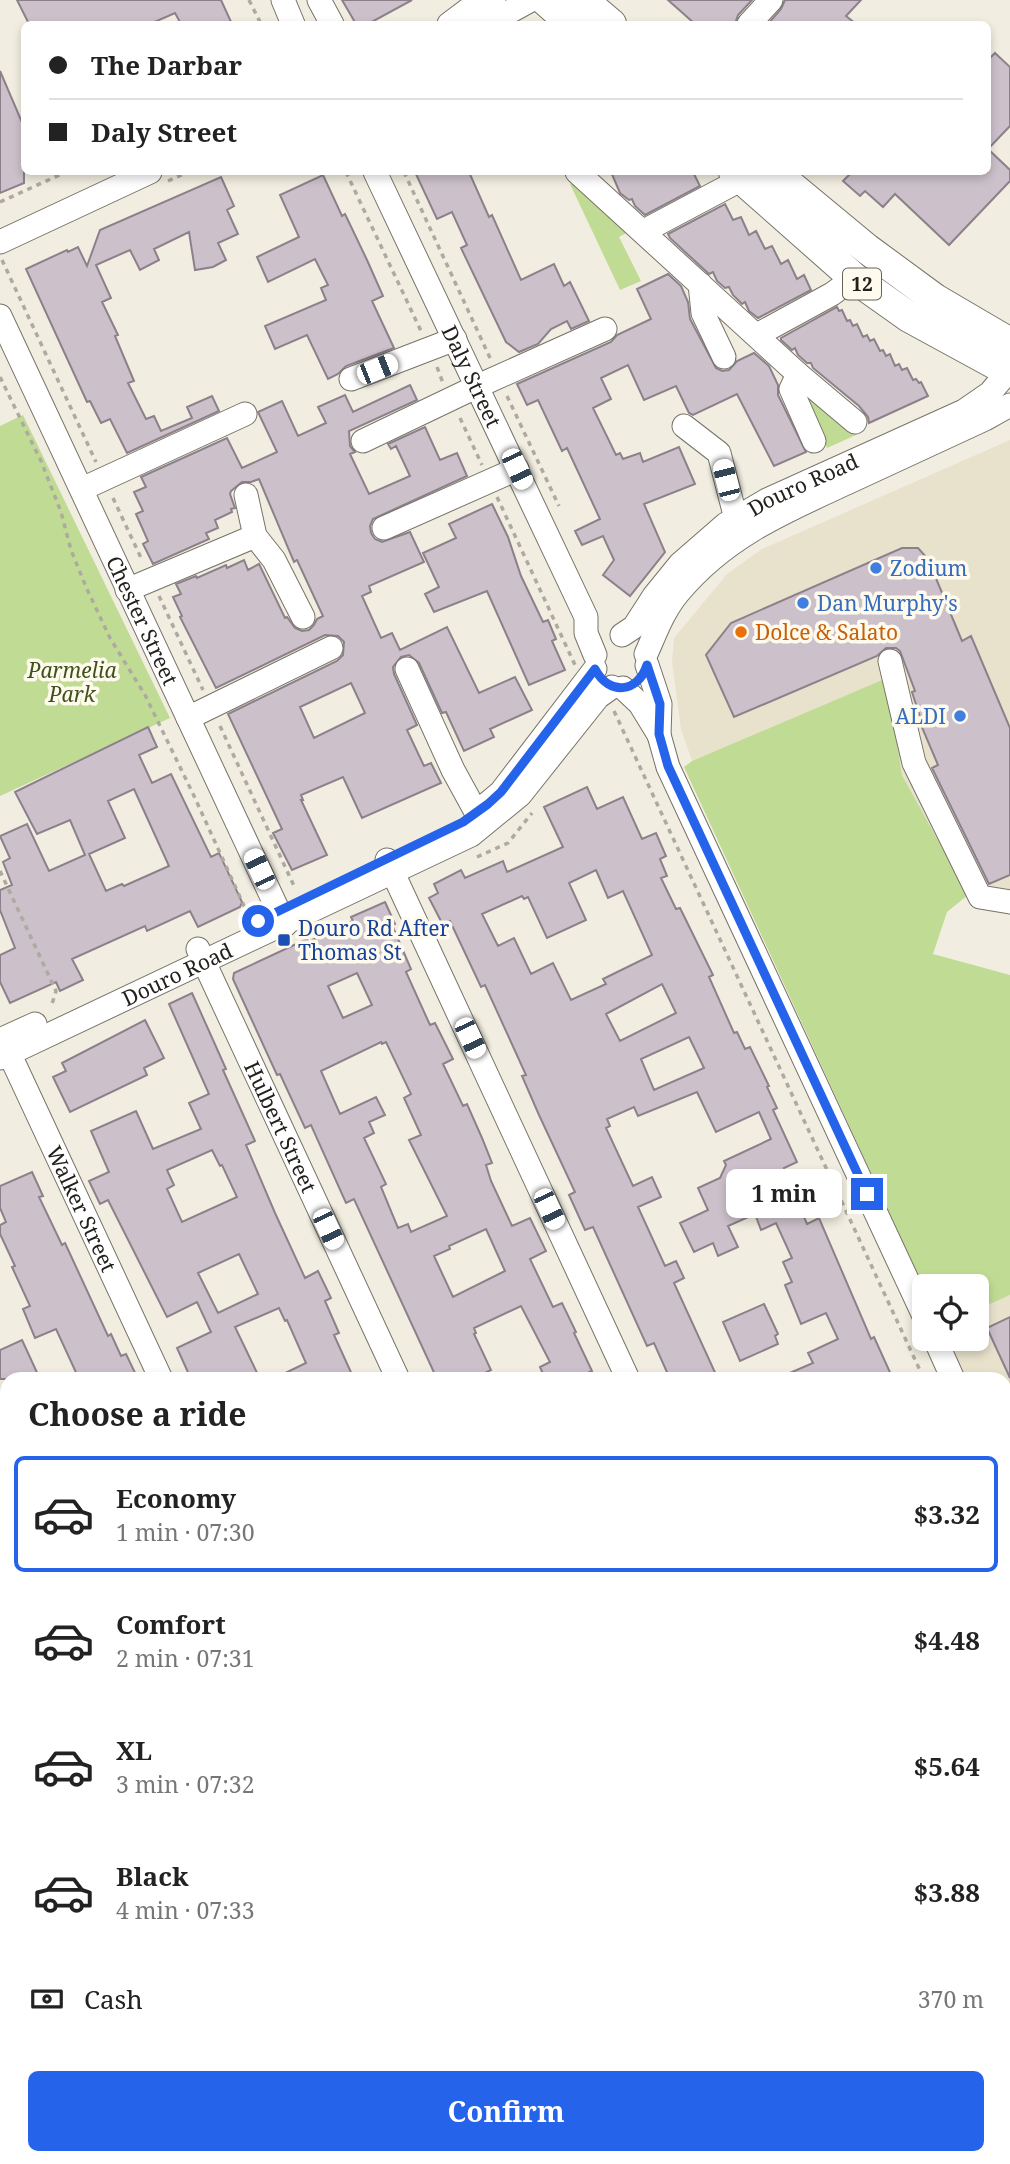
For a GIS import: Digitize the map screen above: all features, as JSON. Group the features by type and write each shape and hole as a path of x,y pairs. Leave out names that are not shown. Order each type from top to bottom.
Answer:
{"main road":[{"path":"545,0 569,21"},
{"path":"583,0 608,21"},
{"name":"12","path":"738,175 854,278 909,317 1010,364"},
{"name":"12","path":"779,175 867,249 935,299 1010,364"}],"street":[{"path":"283,0 292,21"},
{"path":"319,0 330,21"},
{"path":"455,21 482,8 502,16 531,0"},
{"path":"752,21 771,0"},
{"path":"0,242 144,175"},
{"name":"Daly Street","path":"376,175 586,617 589,665"},
{"path":"580,175 798,374 855,422"},
{"path":"643,231 738,175"},
{"path":"757,335 832,294 854,278"},
{"path":"700,284 702,313 724,357"},
{"name":"Chester Street","path":"0,316 282,918"},
{"path":"363,441 605,330"},
{"path":"351,379 455,339"},
{"name":"Douro Road","path":"617,636 634,627 654,596 680,564 710,536 767,500 964,411 990,393 1010,364"},
{"path":"798,374 791,389 814,441"},
{"name":"Douro Road","path":"646,659 659,623 677,594 713,557 734,540 772,518 1010,405"},
{"path":"82,489 246,414"},
{"path":"684,426 719,453 736,519"},
{"path":"384,528 517,469"},
{"path":"246,495 256,536 274,560 303,617"},
{"path":"127,590 256,536"},
{"name":"Daly Street","path":"586,617 617,636"},
{"path":"659,734 660,704 646,659 637,641 617,636 605,641 589,665 615,695 640,704 659,734 673,778 912,1290"},
{"path":"188,718 331,648"},
{"path":"615,695 639,681 646,659"},
{"path":"890,661 914,763 980,897 1010,902"},
{"name":"Douro Road","path":"390,867 476,812 501,792 589,665"},
{"path":"407,669 453,770 476,812"},
{"name":"Douro Road","path":"3,1047 390,867 471,835 494,819 520,795 598,697 615,695"},
{"path":"390,867 625,1372"},
{"name":"Hulbert Street","path":"201,956 395,1372"},
{"name":"Walker Street","path":"3,1047 158,1372"},
{"path":"940,1351 950,1372"}],"path":[{"path":"249,0 260,21"},
{"path":"0,202 59,175"},
{"path":"347,175 490,482 589,665"},
{"path":"406,175 412,188"},
{"path":"0,377 51,486 86,587 110,638 145,695 246,908"},
{"path":"615,695 612,707 920,1372"},
{"path":"475,858 508,843 537,806"},
{"path":"0,871 56,991 52,1004"}],"shaded area":[{"path":"1010,440 1010,913 991,909 968,895 902,775 887,679 692,761 681,729 672,662 674,638 727,574 762,549"},
{"path":"1010,1295 1010,1372 964,1372 954,1351 989,1351 989,1305"}],"green space":[{"path":"574,183 628,232 619,237 641,281 620,290 570,184"},
{"path":"799,389 853,431 856,435 827,448"},
{"name":"Parmelia Park","path":"23,415 170,718 0,796 0,426"},
{"path":"887,678 902,775 968,895 947,912 933,954 1010,975 1010,1295 989,1305 989,1274 918,1274 684,767 692,761"}],"building":[{"path":"17,0 221,0 231,21 179,21 175,13 157,21 28,21"},
{"path":"342,0 412,0 374,21 354,21"},
{"path":"668,0 752,0 736,21 692,21"},
{"path":"785,0 861,0 846,16 852,21 771,21"},
{"path":"995,53 1010,67 1010,126 991,146 991,57"},
{"path":"0,71 21,120 21,175 24,175 24,183 0,193"},
{"path":"991,152 1010,170 1010,181 949,245 895,194 883,207 865,191 860,196 843,181 849,175 991,175"},
{"path":"323,175 342,216 345,214 383,296 372,301 394,348 346,366 328,379 307,335 275,349 265,326 326,300 321,288 328,285 315,259 268,282 257,257 299,237 280,195"},
{"path":"416,175 470,175 489,217 492,215 521,280 554,264 564,286 570,282 589,321 571,329 567,321 551,329 538,344 519,352 506,342 461,248 467,245 452,212 437,219"},
{"path":"612,175 694,175 700,186 645,215 632,199 629,200 620,193"},
{"path":"221,177 234,206 227,210 238,234 218,243 226,260 213,267 195,270 189,232 154,249 159,260 140,270 130,250 96,265 111,298 102,302 118,335 115,336 134,381 128,383 146,419 154,416 161,431 192,418 187,407 212,396 219,411 127,453 110,419 101,423 90,401 87,402 26,269 78,247 87,266 100,230"},
{"path":"725,204 733,220 741,217 749,235 756,231 765,249 772,246 781,264 788,260 797,279 804,275 811,290 758,318 749,311 745,302 742,304 733,295 729,287 725,288 717,281 713,272 709,274 670,238 668,234"},
{"path":"668,274 681,286 688,302 690,319 716,368 729,370 737,361 754,353 769,366 778,385 778,395 806,452 774,466 737,394 693,415 689,413 676,386 644,400 628,365 601,378 611,399 593,408 616,455 620,453 623,459 640,453 643,462 679,447 695,484 644,504 665,552 630,596 603,575 614,560 603,536 582,545 575,531 600,519 567,448 562,451 538,400 527,405 517,384 611,342 617,335 651,319 637,289"},
{"path":"837,307 839,311 842,310 847,321 850,320 853,326 857,324 863,337 867,335 870,341 874,339 880,351 883,350 886,356 890,354 895,366 899,364 902,370 907,368 913,380 921,382 928,396 869,423 868,417 859,406 813,368 811,363 798,355 795,348 792,350 781,340"},
{"path":"410,385 417,400 349,431 350,446 355,452 350,454 369,494 410,476 396,446 391,449 388,444 425,427 440,460 457,453 467,476 373,519 370,526 375,539 382,542 410,532 424,562 369,586 371,592 362,596 381,638 392,633 400,650 447,627 479,693 515,677 532,710 490,729 494,737 464,751 446,712 442,713 419,663 409,655 401,657 393,667 394,674 417,725 407,730 424,766 431,763 441,783 362,818 343,777 301,795 327,855 292,870 273,833 282,829 228,714 337,661 343,655 344,642 338,636 325,635 216,688 180,617 182,616 173,597 181,594 176,584 244,560 248,570 259,564 285,618 287,617 295,628 309,630 317,619 323,616 297,560 294,562 259,479 242,482 231,491 235,508 215,520 218,528 206,533 209,539 153,564 143,544 148,541 136,514 143,511 134,492 146,487 141,477 227,438 242,468 277,452 258,412 282,401 298,436 326,423 318,407 345,395 353,412","holes":["351,683 365,713 314,738 300,707"]},
{"path":"492,504 543,622 548,620 556,639 552,641 565,670 529,685 487,591 434,612 425,594 439,587 423,553 456,538 449,524"},
{"path":"902,548 918,548 928,559 962,641 971,636 1010,728 1010,875 989,884 932,768 938,765 918,718 920,717 912,692 915,691 900,651 886,648 877,656 734,717 706,655 731,623"},
{"path":"148,727 157,747 139,755 152,783 171,774 211,857 219,853 242,902 240,907 198,927 190,911 147,931 145,926 72,959 83,980 60,991 56,982 10,1003 0,982 0,955 15,948 0,910 0,890 12,885 3,862 10,858 0,836 27,824 49,871 85,855 70,820 37,834 15,792","holes":["134,789 169,866 106,891 89,854 125,838 108,801"]},
{"path":"587,787 597,809 623,797 642,839 656,833 666,856 660,859 667,876 661,878 676,909 680,908 713,975 709,977 734,1033 737,1032 745,1049 750,1047 769,1086 767,1087 777,1108 773,1110 797,1162 784,1168 807,1224 819,1218 871,1339 874,1337 890,1372 792,1372 813,1363 808,1353 838,1339 826,1313 801,1324 785,1285 792,1282 783,1262 792,1258 776,1223 761,1230 755,1214 728,1226 738,1247 718,1256 713,1243 694,1252 680,1223 708,1210 698,1188 720,1178 726,1165 724,1161 771,1139 759,1112 716,1132 697,1092 638,1116 634,1107 607,1119 610,1126 606,1128 633,1186 652,1177 661,1197 638,1207 665,1266 676,1261 684,1278 674,1283 715,1372 667,1372 654,1343 647,1346 593,1227 585,1230 569,1195 575,1192 522,1076 526,1075 485,985 481,987 450,921 443,925 429,898 438,893 434,884 461,870 465,878 503,861 507,872 563,847 544,807","holes":["596,870 608,898 623,891 652,955 603,979 606,984 571,1000 553,963 531,974 514,938 498,946 482,914 522,896 524,899 528,897 547,938 586,920 569,883","662,984 676,1013 620,1041 606,1014","689,1037 704,1068 654,1090 641,1059"]},
{"path":"385,902 411,969 406,972 430,1025 435,1023 453,1059 443,1064 463,1106 467,1104 482,1138 492,1163 486,1165 491,1181 512,1226 530,1218 546,1251 530,1259 553,1307 562,1303 592,1371 542,1372 540,1367 550,1362 521,1306 474,1328 474,1334 491,1370 434,1372 354,1199 346,1203 311,1125 305,1128 280,1074 277,1075 233,979 234,973 353,921 351,917","holes":["357,973 372,1005 343,1018 328,986","386,1042 411,1094 404,1098 421,1135 409,1140 447,1216 411,1232 408,1224 398,1228 381,1187 386,1184 364,1138 374,1133 369,1122 385,1115 376,1097 340,1114 321,1071","486,1229 505,1271 453,1297 434,1256"]},
{"path":"192,993 255,1141 246,1145 275,1213 305,1278 318,1271 331,1298 325,1301 339,1333 334,1335 351,1372 287,1372 306,1363 279,1308 235,1327 257,1372 188,1372 177,1348 211,1332 197,1302 167,1317 108,1200 100,1204 89,1181 109,1172 91,1131 136,1111 153,1149 201,1129 189,1103 209,1094 169,1004","holes":["212,1150 220,1166 222,1165 237,1197 182,1222 167,1189 174,1185 167,1170","239,1254 258,1294 218,1313 198,1273"]},
{"path":"145,1020 164,1058 144,1068 147,1075 70,1112 53,1077 66,1071 62,1063"},
{"path":"32,1172 43,1196 39,1197 62,1245 65,1243 108,1336 111,1334 121,1356 126,1354 135,1372 76,1372 56,1329 35,1338 23,1309 30,1306 0,1234 0,1225 6,1222 0,1208 0,1186"},
{"path":"764,1304 778,1334 775,1336 778,1344 740,1361 723,1322"},
{"path":"1010,1317 1010,1372 1007,1372 989,1327"},
{"path":"22,1340 37,1372 0,1372 0,1350"}],"place":[{"name":"Zodium","path":"876,568"},
{"name":"Dan Murphy's","path":"803,603"},
{"name":"Dolce & Salato","path":"741,632"},
{"name":"ALDI","path":"960,716"},
{"name":"Douro Rd After Thomas St","path":"284,940"}],"route":[{"path":"258,921 463,822 501,792 575,699 595,669 605,683 623,688 639,681 647,665 660,704 659,734 668,766 867,1194"}]}
